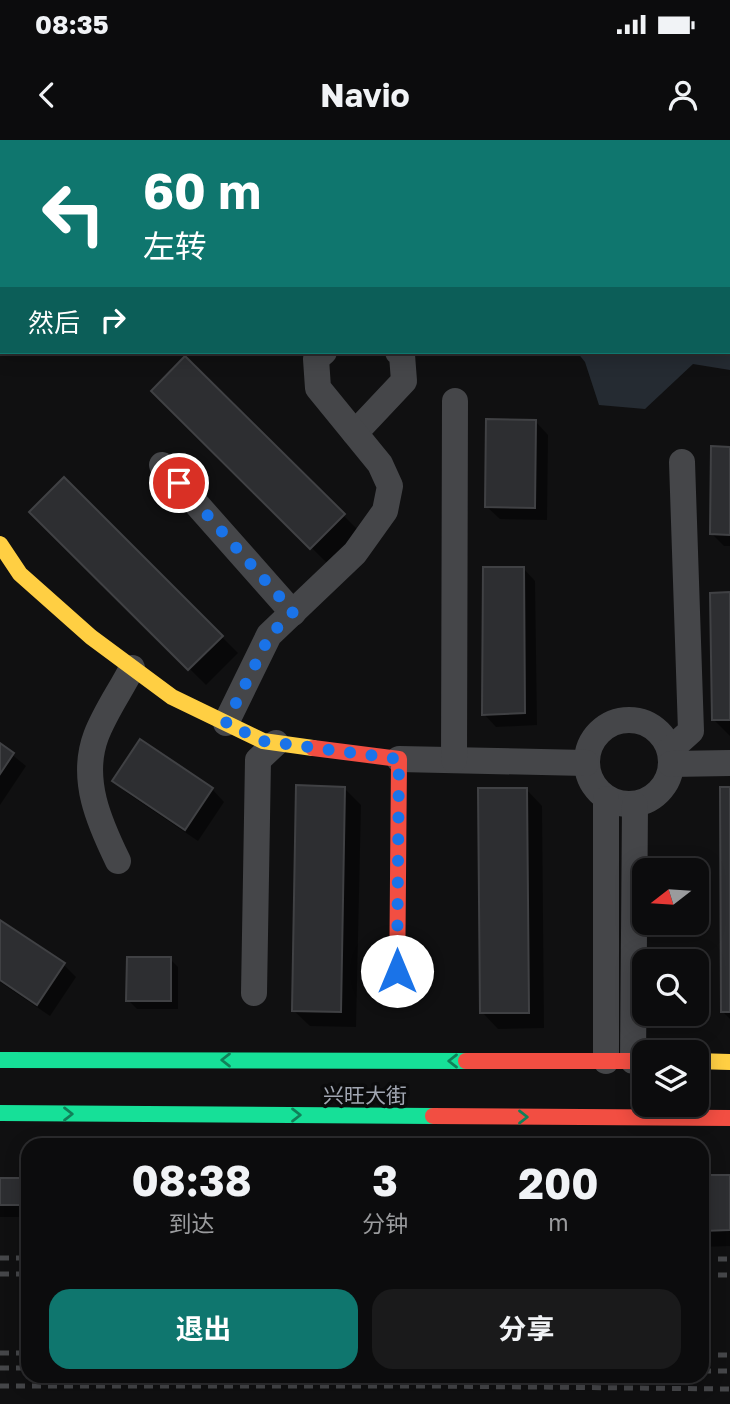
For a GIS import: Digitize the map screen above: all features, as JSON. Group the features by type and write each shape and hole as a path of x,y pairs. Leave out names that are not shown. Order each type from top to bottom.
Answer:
{"main road":[{"path":"0,544 20,574 91,637 172,697 263,741 399,759 397,998"},
{"path":"0,1054 40,1060"},
{"name":"兴旺大街","path":"0,1060 632,1061"},
{"path":"709,1061 730,1062"},
{"name":"兴旺大街","path":"0,1114 730,1118"}],"street":[{"path":"226,723 270,635 355,553 385,511 390,486 380,464 318,388 316,359 322,354"},
{"path":"355,433 404,381 401,354"},
{"path":"454,760 455,401"},
{"path":"670,757 691,731 682,461"},
{"path":"162,465 293,612"},
{"path":"118,861 100,824 89,778 96,737 132,668"},
{"path":"629,719 655,728 664,738 670,757 668,778 660,791 649,800 635,805 606,799 588,776 586,763 588,749 603,727 629,719"},
{"path":"254,993 258,760 276,743"},
{"path":"670,757 730,763"},
{"path":"399,759 586,763"},
{"path":"606,799 606,1061"},
{"path":"635,805 638,1040"}],"shaded area":[{"path":"579,354 730,354 730,370 693,364 645,409 599,405 585,362"}],"building":[{"path":"185,356 345,514 310,549 151,391"},
{"path":"486,419 536,420 535,508 485,507"},
{"path":"711,446 730,447 730,535 710,534"},
{"path":"64,477 223,636 188,670 29,512"},
{"path":"483,567 524,567 525,713 482,715"},
{"path":"730,592 730,720 712,720 710,593"},
{"path":"140,739 213,788 185,830 112,781"},
{"path":"0,743 14,753 0,774"},
{"path":"296,785 345,787 341,1012 292,1011"},
{"path":"720,787 730,787 730,1012 721,1012"},
{"path":"478,788 527,788 529,1013 480,1013"},
{"path":"0,920 65,963 37,1005 0,980"},
{"path":"127,957 171,957 171,1001 126,1001"},
{"path":"709,1175 730,1175 730,1230 709,1231"},
{"path":"0,1178 21,1178 21,1205 0,1205"}],"railway":[{"path":"0,1258 21,1258"},
{"path":"709,1259 730,1259"},
{"path":"0,1274 21,1274"},
{"path":"709,1275 730,1275"},
{"path":"0,1353 21,1353"},
{"path":"709,1355 730,1355"},
{"path":"0,1368 21,1368"},
{"path":"709,1371 730,1371"},
{"path":"0,1386 730,1389"}],"traffic: fast":[{"path":"0,1060 466,1061"},
{"path":"0,1113 433,1116"}],"traffic: slow":[{"path":"0,544 20,574 91,637 172,697 263,741 313,748"},
{"path":"709,1061 730,1062"}],"traffic: jam":[{"path":"313,748 399,759 397,998"},
{"path":"466,1061 632,1061"},
{"path":"433,1116 730,1118"}],"route":[{"path":"179,483 293,612 270,635 226,723 263,741 399,759 397,971"}]}
